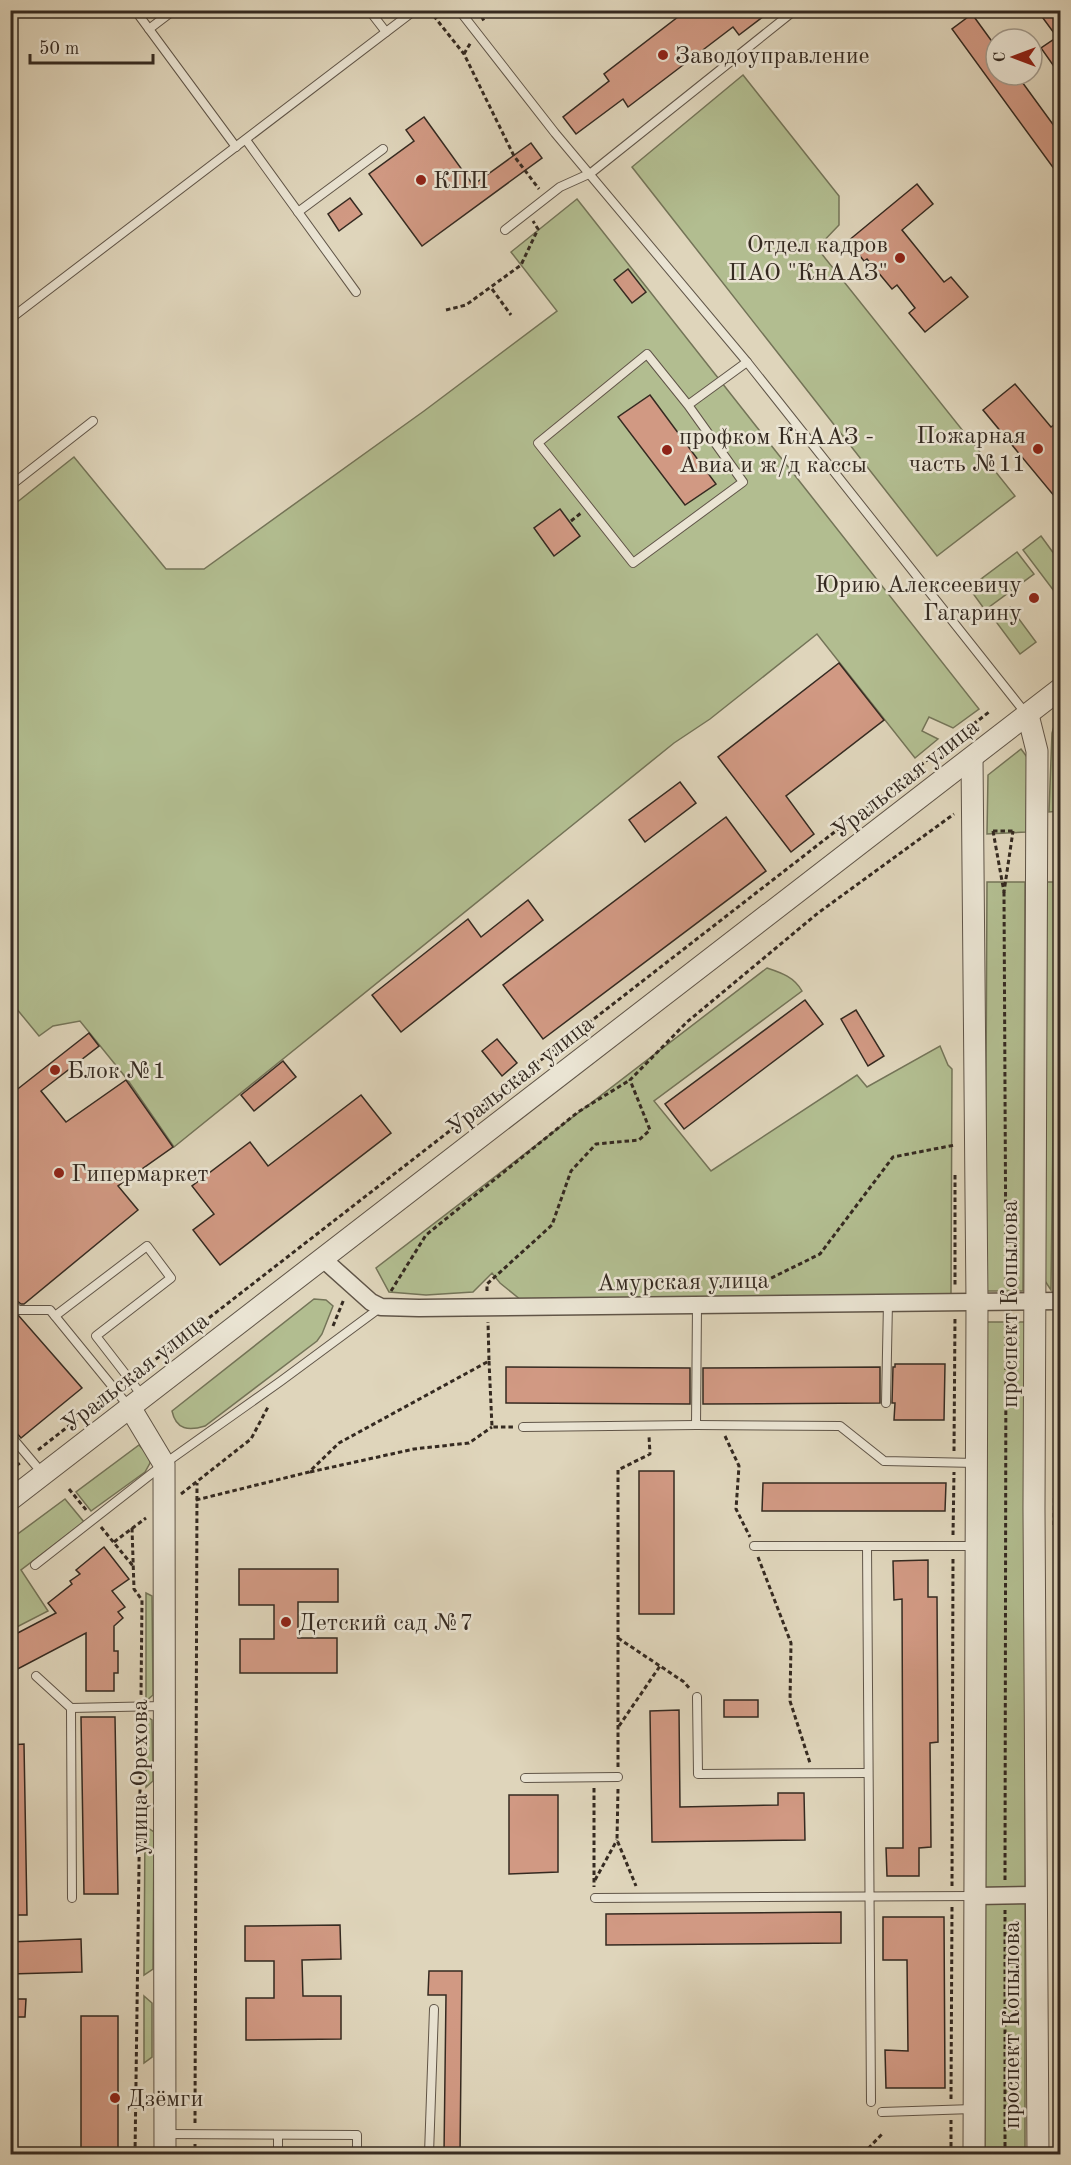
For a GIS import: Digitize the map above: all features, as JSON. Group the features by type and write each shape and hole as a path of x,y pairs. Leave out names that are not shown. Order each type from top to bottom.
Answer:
{"street":[{"name":"Уральская улица","path":"10,1500 1060,689"},
{"name":"проспект Копылова","path":"1028,715 1037,751 1034,1301 1038,2154"},
{"name":"проспект Копылова","path":"972,758 977,1302 974,2154"},
{"path":"323,1259 372,1302 381,1306"},
{"name":"Амурская улица","path":"381,1306 488,1308 1059,1301"},
{"path":"137,1403 164,1464"},
{"name":"улица Орехова","path":"164,1464 165,2144"},
{"name":"проспект Копылова","path":"975,1896 1036,1895"}],"lane":[{"path":"135,10 236,147"},
{"path":"149,29 174,10"},
{"path":"369,10 386,32"},
{"path":"10,319 415,10"},
{"path":"459,10 555,133 591,173 747,362 1028,715"},
{"path":"505,230 560,187 591,173 795,10"},
{"path":"246,140 356,292"},
{"path":"298,212 383,149"},
{"path":"647,354 688,405 743,482 633,563 538,443 647,354"},
{"path":"688,405 747,362"},
{"path":"10,486 93,421"},
{"path":"55,1316 147,1246 171,1278 96,1336 130,1380 137,1403"},
{"path":"10,1301 18,1310 50,1310 116,1390 137,1403"},
{"path":"886,1403 888,1302"},
{"path":"696,1425 697,1305"},
{"path":"35,1565 164,1464 281,1382 381,1306"},
{"path":"523,1427 840,1426 884,1461 976,1463"},
{"path":"10,1435 44,1475"},
{"path":"754,1546 975,1545"},
{"path":"867,1546 871,2102"},
{"path":"36,1676 71,1708 165,1706"},
{"path":"698,1697 698,1774 868,1773"},
{"path":"71,1708 72,1898"},
{"path":"525,1778 618,1777"},
{"path":"595,1898 975,1896"},
{"path":"429,2154 434,2009"},
{"path":"882,2112 974,2109"},
{"path":"165,2144 195,2134 357,2135 357,2154"},
{"path":"278,2136 278,2154"}],"path":[{"path":"429,10 464,54 513,156 546,198"},
{"path":"446,310 466,305 492,289 521,265 538,229 526,213"},
{"path":"492,289 511,315"},
{"path":"571,521 582,511"},
{"path":"130,1380 989,712"},
{"path":"381,1306 426,1235 578,1112 630,1080 687,1022 818,913 956,812 956,822"},
{"path":"986,831 1022,831"},
{"path":"993,831 1004,892"},
{"path":"1005,2154 1004,892 1013,831"},
{"path":"1054,1532 1059,1301 1060,831"},
{"path":"492,1427 487,1284 552,1225 571,1171 596,1144 639,1140 650,1130 630,1080"},
{"path":"731,1305 743,1292 820,1254 893,1157 956,1145"},
{"path":"951,2154 956,1168"},
{"path":"325,1348 350,1283"},
{"path":"309,1472 339,1443 489,1361"},
{"path":"195,2154 197,1483 251,1438 281,1382"},
{"path":"10,1470 116,1390"},
{"path":"719,1425 739,1466 736,1509 754,1546 791,1643 790,1701 813,1773"},
{"path":"641,1898 617,1840 618,1470 650,1454 649,1426"},
{"path":"196,1500 414,1449 469,1443 492,1427 523,1427"},
{"path":"114,1542 132,1528 134,1589 142,1600 135,2154"},
{"path":"618,1638 684,1682 698,1697"},
{"path":"618,1728 660,1666"},
{"path":"594,1777 595,1898"},
{"path":"594,1882 617,1840"},
{"path":"862,2154 882,2134"}],"green space":[{"path":"743,75 839,196 839,225 817,248 1015,496 937,556 632,167"},
{"path":"577,199 979,709 953,728 929,717 922,731 938,739 915,758 817,634 710,719 674,743 174,1147 127,1079 80,1021 53,1026 39,1036 11,1002 11,507 74,457 166,569 204,569 424,411 557,311 511,252"},
{"path":"1041,536 1060,562 1060,599 1023,550"},
{"path":"1017,552 1034,574 985,610 969,588"},
{"path":"1010,607 1036,642 1020,654 994,619"},
{"path":"1060,716 1060,811 1049,812 1052,733"},
{"path":"1021,749 1027,757 1026,832 987,834 988,775"},
{"path":"987,882 1025,882 1023,1291 985,1291"},
{"path":"1047,882 1056,882 1051,1290 1045,1281"},
{"path":"767,968 791,979 802,991 654,1101 711,1171 857,1075 867,1087 940,1046 952,1069 951,1296 521,1300 500,1283 492,1273 473,1292 426,1295 389,1292 376,1268"},
{"path":"314,1299 326,1300 333,1306 317,1341 205,1426 184,1428 177,1422 172,1411"},
{"path":"987,1322 1025,1322 1025,2154 985,2154"},
{"path":"139,1445 149,1456 150,1463 145,1472 91,1511 76,1492"},
{"path":"65,1499 84,1522 21,1570 48,1611 11,1630 11,1539"},
{"path":"146,1593 152,1596 153,1695 146,1701"},
{"path":"146,1716 152,1720 153,1781 146,1787"},
{"path":"145,1826 154,1832 153,1969 144,1975"},
{"path":"144,1996 152,2003 152,2057 144,2063"}],"building":[{"name":"Заводоуправление","path":"687,10 772,10 739,35 733,27 628,107 623,99 576,134 563,117 609,81 604,74"},
{"path":"1037,10 1060,10 1060,75 1044,52 1044,46 1057,37"},
{"path":"972,14 984,30 984,73 952,29"},
{"path":"994,87 1026,87 1060,134 1060,177"},
{"name":"КПП","path":"424,117 473,185 531,143 542,158 422,246 369,174 414,141 406,130"},
{"name":"Отдел кадров ПАО \"КнААЗ\"","path":"917,184 933,204 902,230 944,282 951,277 968,297 925,332 909,313 915,308 897,285 892,289 867,259 864,261 848,241"},
{"path":"350,198 362,214 339,231 328,214"},
{"path":"628,269 646,292 632,303 614,280"},
{"name":"Пожарная часть №11","path":"1015,384 1051,427 1060,420 1060,503 983,410"},
{"name":"профком КнААЗ - Авиа и ж/д кассы","path":"650,395 716,484 685,505 618,417"},
{"path":"560,509 580,536 554,556 534,528"},
{"path":"839,663 884,720 786,796 814,834 791,852 718,757"},
{"path":"680,782 696,803 645,842 629,820"},
{"path":"726,817 766,871 543,1039 503,985"},
{"path":"528,900 543,920 401,1032 372,995 468,919 481,937"},
{"path":"805,1000 823,1024 684,1129 665,1104"},
{"path":"856,1010 884,1056 868,1066 841,1019"},
{"name":"Гипермаркет","path":"89,1033 99,1046 41,1091 66,1122 126,1080 173,1147 118,1186 138,1210 24,1304 21,1304 10,1295 10,1095"},
{"path":"497,1039 517,1063 502,1076 482,1051"},
{"path":"283,1061 296,1077 254,1111 241,1095"},
{"path":"361,1095 391,1133 220,1265 193,1230 214,1214 192,1186 250,1142 268,1166"},
{"path":"10,1311 19,1316 82,1388 21,1438 10,1425"},
{"path":"895,1364 945,1364 944,1420 894,1420 895,1403 892,1403"},
{"path":"506,1367 690,1368 690,1404 506,1403"},
{"path":"880,1367 880,1403 703,1404 703,1368"},
{"path":"639,1471 674,1471 674,1614 639,1614"},
{"path":"763,1483 946,1483 945,1511 762,1511"},
{"path":"104,1547 129,1579 112,1591 125,1607 118,1612 123,1618 114,1626 114,1651 118,1651 118,1673 114,1673 114,1691 86,1691 86,1633 10,1673 10,1637 56,1613 48,1603 72,1584 70,1581 80,1574 76,1570"},
{"path":"928,1560 928,1597 937,1597 938,1742 930,1743 931,1847 919,1848 919,1876 887,1876 886,1848 903,1848 902,1599 894,1600 893,1561"},
{"name":"Детский сад №7","path":"239,1569 338,1569 338,1602 298,1602 298,1638 337,1638 337,1673 240,1673 240,1639 274,1639 274,1605 239,1605"},
{"path":"724,1700 758,1700 758,1717 724,1717"},
{"path":"679,1710 680,1807 778,1805 778,1793 804,1793 805,1840 652,1842 650,1711"},
{"path":"81,1717 115,1717 118,1894 84,1894"},
{"path":"24,1744 27,1915 10,1915 10,1745"},
{"path":"509,1795 558,1795 558,1872 509,1874"},
{"path":"841,1912 841,1943 606,1945 606,1914"},
{"path":"883,1917 944,1917 945,2088 886,2088 885,2050 908,2051 907,1960 883,1960"},
{"path":"340,1925 341,1959 302,1960 303,1996 341,1996 341,2039 246,2040 246,1998 274,1998 274,1961 245,1961 245,1926"},
{"path":"81,1939 82,1972 10,1974 10,1942"},
{"path":"429,1971 462,1971 460,2154 444,2154 446,1995 428,1995"},
{"path":"10,1999 26,1999 25,2017 10,2017"},
{"path":"81,2016 118,2016 118,2154 81,2154"}],"place":[{"name":"Заводоуправление","path":"663,55"},
{"name":"КПП","path":"421,180"},
{"name":"Отдел кадров ПАО \"КнААЗ\"","path":"900,258"},
{"name":"Пожарная часть №11","path":"1038,449"},
{"name":"профком КнААЗ - Авиа и ж/д кассы","path":"667,450"},
{"name":"Юрию Алексеевичу Гагарину","path":"1034,598"},
{"name":"Блок №1","path":"55,1070"},
{"name":"Гипермаркет","path":"59,1173"},
{"name":"Детский сад №7","path":"286,1622"},
{"name":"Дзёмги","path":"115,2098"}]}
